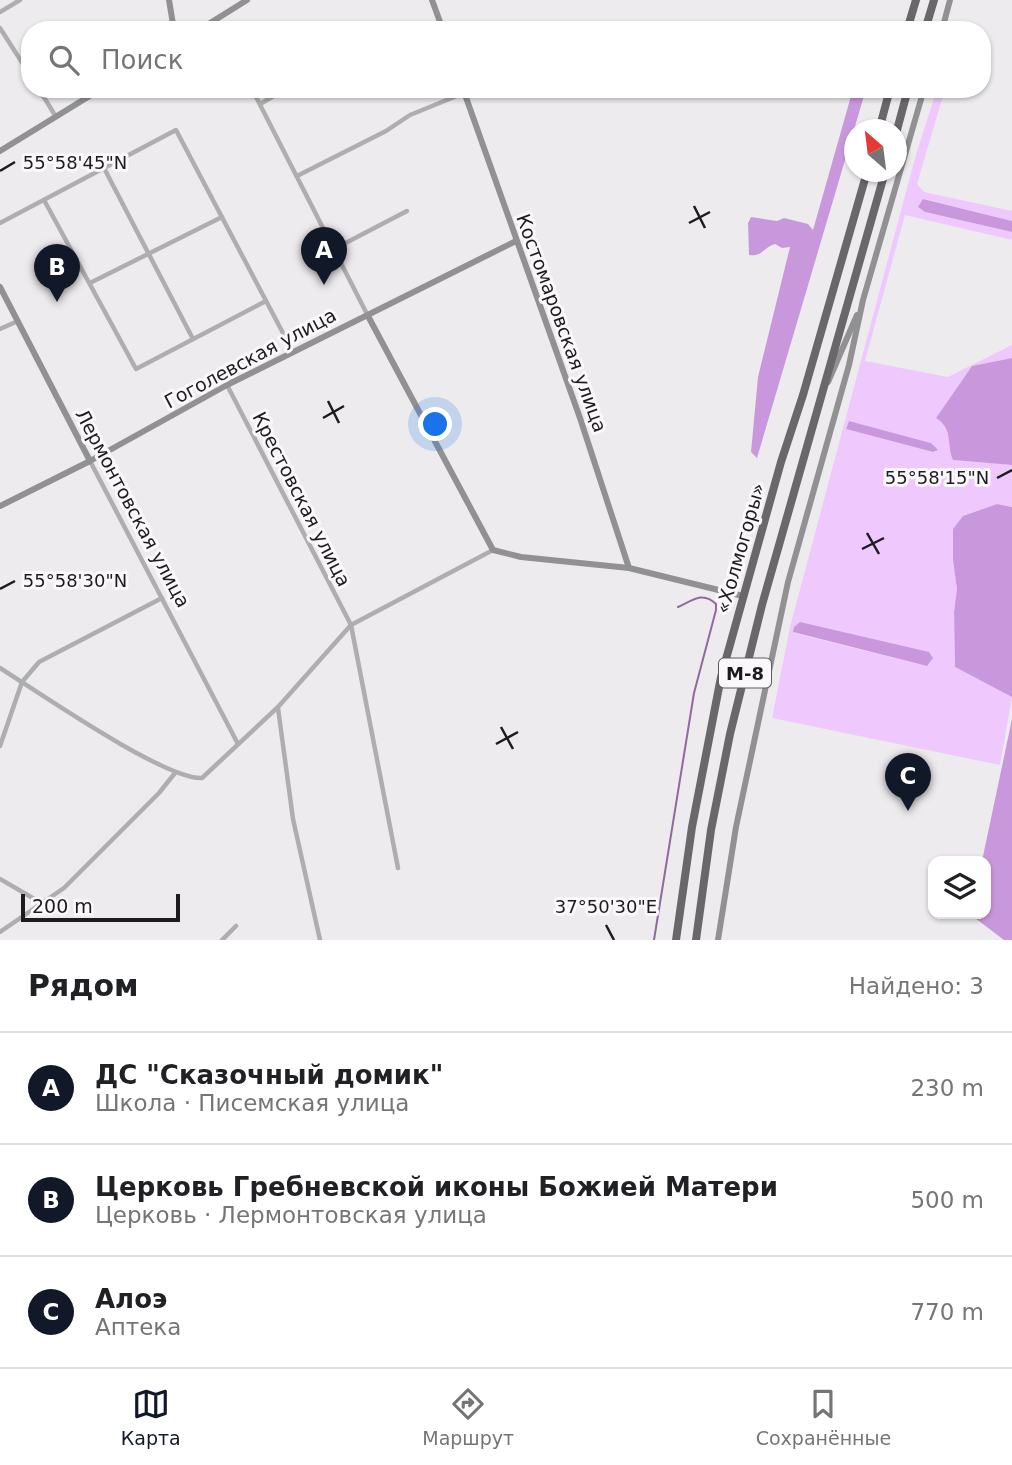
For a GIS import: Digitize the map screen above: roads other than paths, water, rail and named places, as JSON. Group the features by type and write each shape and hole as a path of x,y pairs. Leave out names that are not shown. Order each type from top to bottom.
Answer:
{"highway":[{"path":"910,21 916,0"},
{"path":"928,21 934,0"},
{"path":"882,119 888,98"},
{"path":"900,119 906,98"},
{"name":"«Холмогоры»","path":"676,940 700,777 721,677 864,182"},
{"name":"«Холмогоры»","path":"696,940 711,830 730,734 762,605 882,182"}],"street":[{"path":"0,12 20,0"},
{"path":"169,0 172,21"},
{"path":"212,21 247,0"},
{"path":"432,0 440,21"},
{"path":"944,21 950,0"},
{"path":"0,28 21,61"},
{"path":"44,98 56,117"},
{"path":"0,151 87,98"},
{"path":"257,98 368,316 493,550"},
{"path":"260,104 270,98"},
{"path":"297,176 386,131 410,115 448,98"},
{"name":"Костомаровская улица","path":"466,98 629,568"},
{"path":"716,940 736,827 788,582 849,365 863,300 922,98"},
{"path":"0,223 176,130 293,353"},
{"path":"104,168 193,339"},
{"path":"44,200 136,369 266,301"},
{"path":"334,249 407,211"},
{"path":"90,283 222,217"},
{"name":"Гоголевская улица","path":"0,506 90,461 227,385 516,241"},
{"name":"Лермонтовская улица","path":"0,287 238,744"},
{"path":"816,411 863,300"},
{"path":"0,330 18,321"},
{"name":"Крестовская улица","path":"227,385 351,625 398,868"},
{"path":"0,668 101,732 175,773 202,778 278,707 351,625 493,550 521,556 629,568 743,596"},
{"path":"0,746 22,682 39,662 162,598"},
{"path":"278,707 293,819 320,940"},
{"path":"0,932 64,888 175,773"},
{"path":"0,879 43,904"},
{"path":"222,940 236,926"}],"waterway":[{"path":"654,940 694,693 716,604 702,597 678,607"}],"place":[{"name":"ДС \"Сказочный домик\"","path":"324,285"},
{"name":"Церковь Гребневской иконы Божией Матери","path":"57,302"},
{"name":"Алоэ","path":"908,811"}]}
